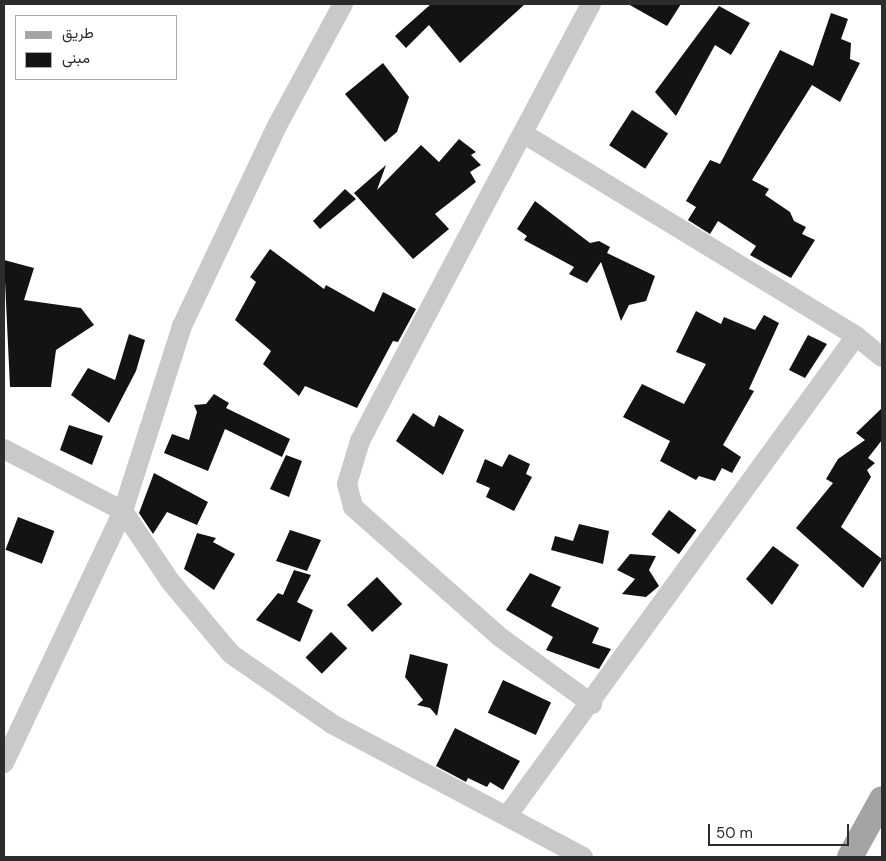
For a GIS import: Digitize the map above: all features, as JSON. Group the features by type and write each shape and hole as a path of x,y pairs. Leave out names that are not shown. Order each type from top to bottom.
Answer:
{"main road":[{"path":"850,857 882,799"}],"street":[{"path":"4,763 123,511 182,326 277,126 343,4"},
{"path":"591,4 524,134 360,441 347,484 353,507 500,637 592,704"},
{"path":"524,134 856,336 882,356"},
{"path":"507,816 592,704 856,336"},
{"path":"4,448 123,511 170,581 231,654 332,724 583,857"}],"building":[{"path":"431,4 525,4 460,63 429,25 406,48 395,36"},
{"path":"628,4 681,4 667,26"},
{"path":"719,6 750,23 731,55 715,45 676,116 655,92"},
{"path":"831,13 848,19 841,39 851,43 850,59 860,63 840,102 812,85 752,180 769,189 765,195 790,212 794,221 806,227 802,234 815,240 791,278 750,255 756,246 718,221 710,234 688,220 696,207 686,201 710,160 720,164 780,50 813,66"},
{"path":"383,63 409,97 397,132 385,142 345,94"},
{"path":"632,110 668,133 645,169 609,145"},
{"path":"459,139 476,152 471,155 481,165 470,172 476,182 435,214 449,229 413,259 354,193 386,165 377,190 421,145 439,162"},
{"path":"345,189 356,199 320,229 313,221"},
{"path":"535,201 590,243 599,241 610,247 607,253 655,276 646,301 629,305 621,321 601,262 587,283 569,274 574,267 524,240 527,236 517,229"},
{"path":"270,249 324,289 326,285 374,312 383,292 416,309 398,342 393,341 357,408 305,386 299,396 263,364 271,351 235,320 256,282 250,277"},
{"path":"4,260 34,268 24,300 81,308 94,325 56,350 51,387 10,387"},
{"path":"696,311 721,324 724,317 755,330 764,315 779,323 749,389 754,391 723,445 741,457 732,473 722,468 715,481 699,476 696,480 660,461 670,441 623,417 642,384 684,404 706,364 676,352"},
{"path":"129,334 145,340 136,371 109,423 71,395 88,368 115,380"},
{"path":"808,335 827,344 805,378 789,370"},
{"path":"214,394 229,403 226,408 290,439 282,457 225,429 208,471 164,453 172,434 189,440 197,412 194,405 206,404"},
{"path":"882,408 882,440 868,458 875,463 867,470 871,477 841,527 882,559 863,588 796,528 833,483 826,479 838,459 865,440 856,433"},
{"path":"413,413 434,427 439,415 464,430 443,475 396,441"},
{"path":"69,425 103,436 92,465 60,450"},
{"path":"509,454 530,464 526,474 532,477 514,511 486,497 490,488 476,482 485,459 502,467"},
{"path":"286,455 302,461 289,497 270,489"},
{"path":"154,473 208,502 197,525 167,512 153,534 139,513"},
{"path":"669,510 697,530 679,554 651,534"},
{"path":"18,517 54,531 42,564 5,550"},
{"path":"579,524 609,531 603,564 551,550 555,536 573,541"},
{"path":"290,530 321,540 307,571 276,561"},
{"path":"197,533 216,538 213,542 235,554 214,590 184,569"},
{"path":"773,546 799,565 772,605 746,579"},
{"path":"630,554 656,556 649,570 659,586 646,597 622,594 635,579 617,570"},
{"path":"294,570 311,575 297,602 313,610 300,642 256,620 278,593 283,595"},
{"path":"530,573 561,587 551,606 599,628 592,643 611,649 599,669 546,650 553,637 506,610"},
{"path":"377,577 402,604 372,632 347,605"},
{"path":"331,632 347,648 322,674 306,657"},
{"path":"410,654 448,664 437,716 430,708 417,705 423,700 405,677"},
{"path":"503,680 551,702 536,735 488,713"},
{"path":"455,728 520,761 503,790 490,782 487,787 468,778 466,782 436,766"}]}
